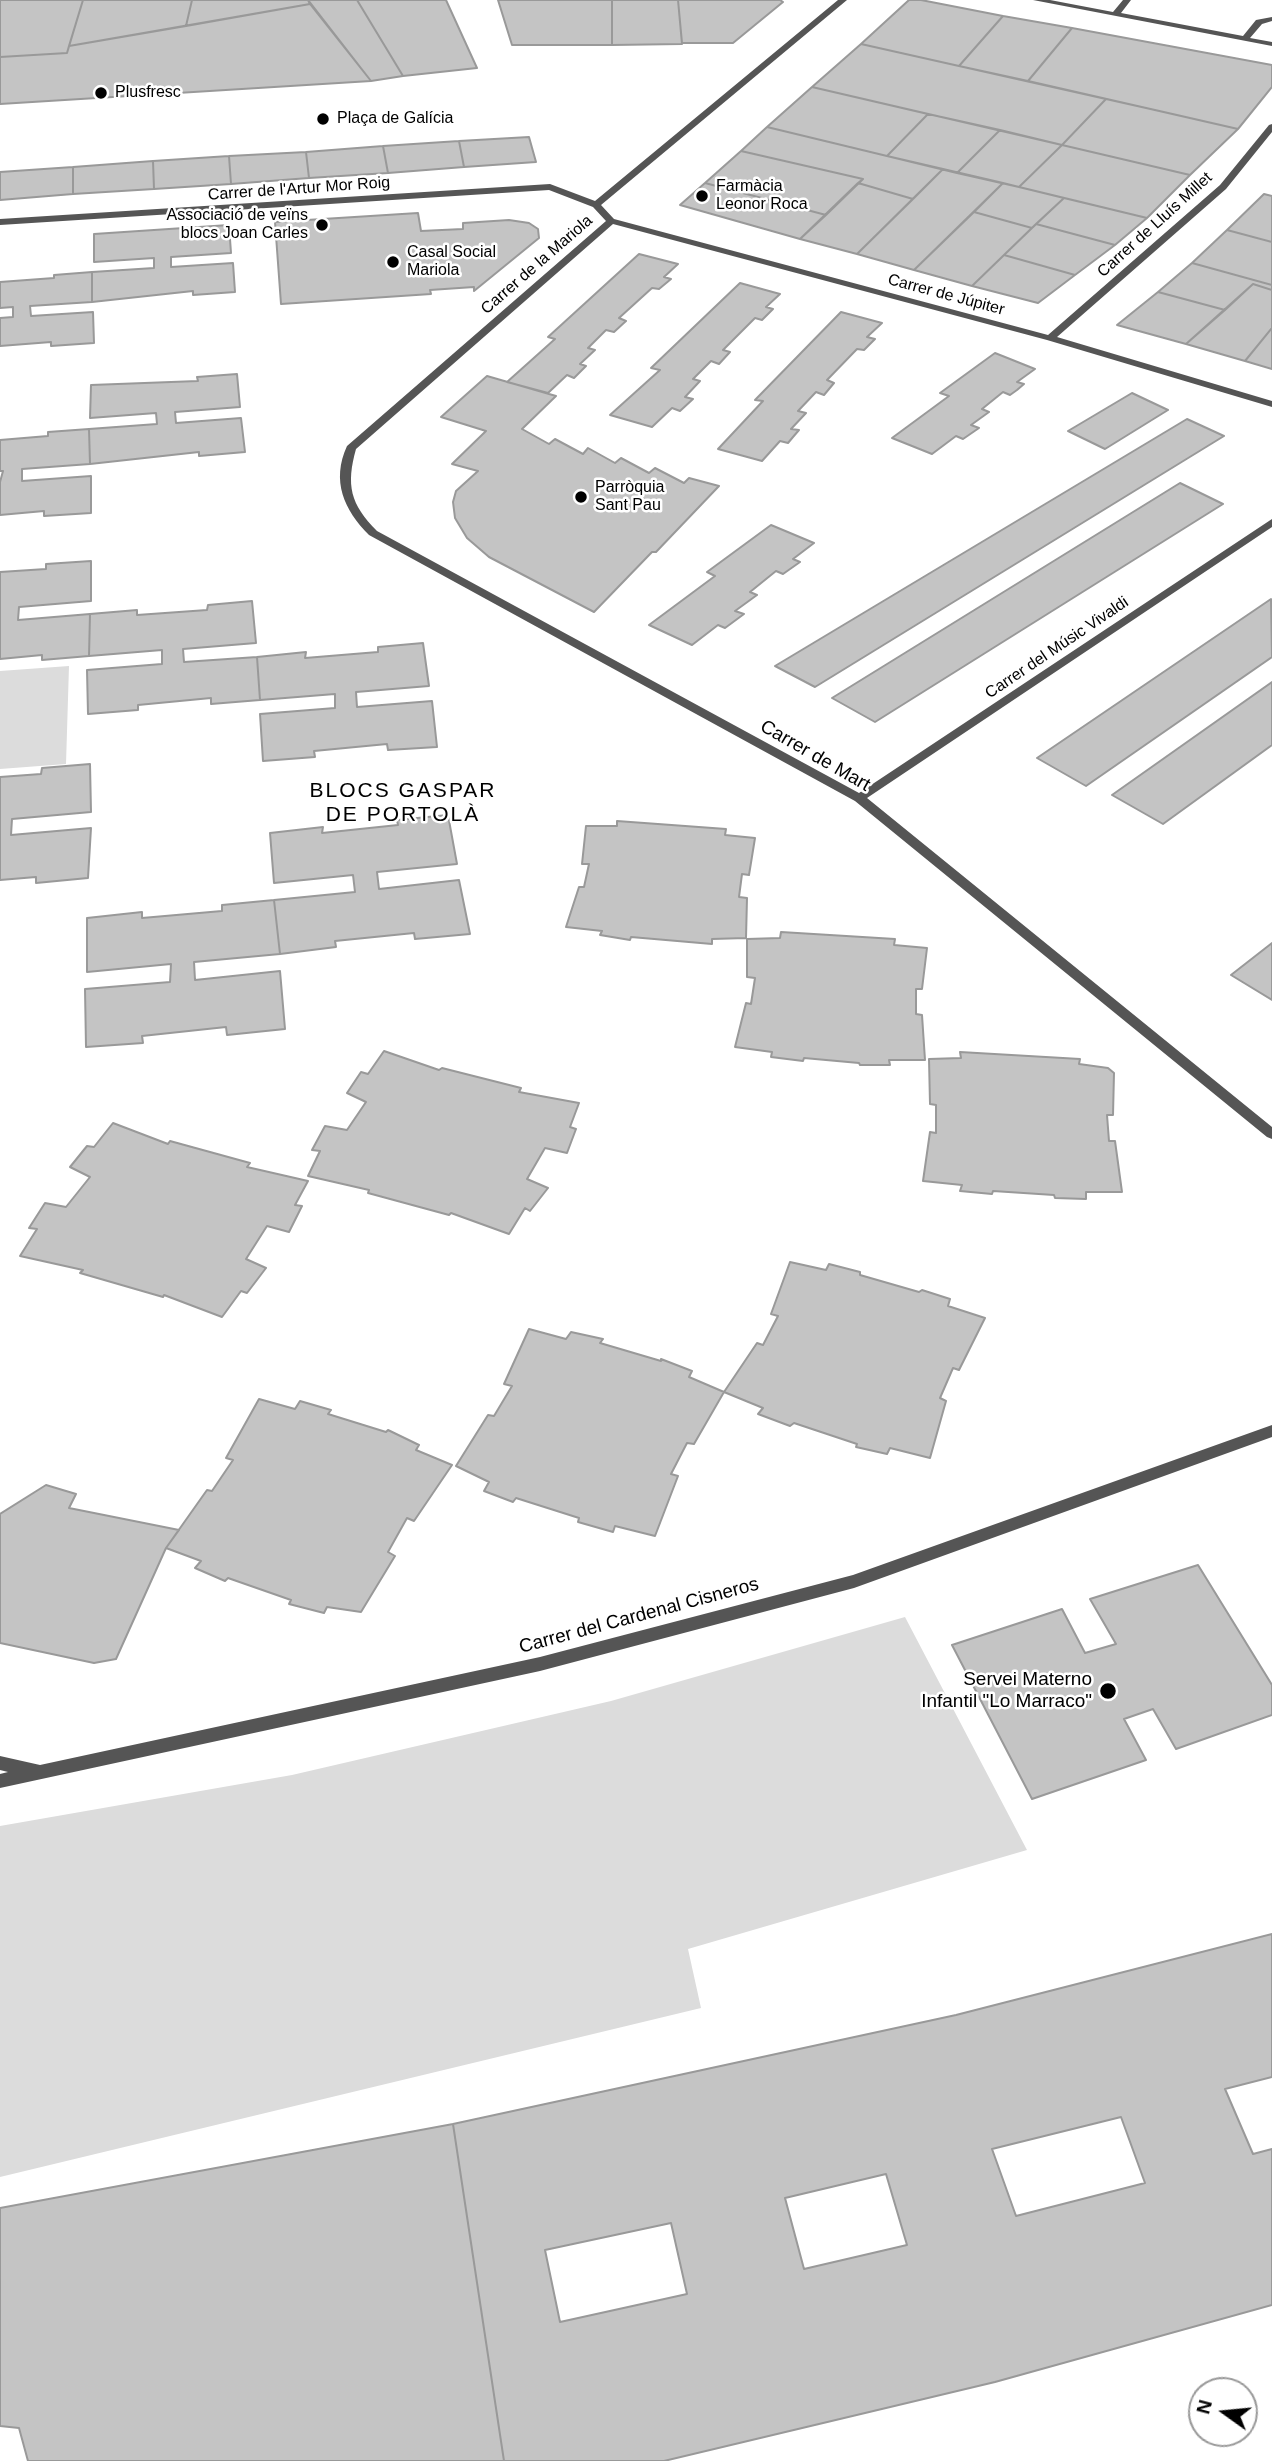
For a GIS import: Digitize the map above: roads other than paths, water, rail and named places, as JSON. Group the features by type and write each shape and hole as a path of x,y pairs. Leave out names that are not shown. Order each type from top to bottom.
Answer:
{"street":[{"name":"Carrer de la Mariola","path":"351,448 611,221 596,205 843,0"},
{"path":"1037,0 1272,44"},
{"path":"1116,15 1127,0"},
{"path":"1245,39 1259,22 1272,19"},
{"name":"Carrer de Lluís Millet","path":"1049,338 1223,187 1272,127"},
{"name":"Carrer de l'Artur Mor Roig","path":"0,222 550,187 596,205"},
{"name":"Carrer de Júpiter","path":"611,221 1049,338 1272,404"},
{"name":"Carrer de Mart","path":"351,448 344,471 346,495 356,518 373,533 859,799 1272,1133"},
{"name":"Carrer del Músic Vivaldi","path":"859,799 1272,522"},
{"name":"Carrer del Cardenal Cisneros","path":"0,1781 540,1664 854,1581 1272,1431"},
{"path":"0,1763 43,1771"}],"place":[{"name":"Plusfresc","path":"101,93"},
{"name":"Plaça de Galícia","path":"323,119"},
{"name":"Farmàcia Leonor Roca","path":"702,196"},
{"name":"Associació de veïns blocs Joan Carles","path":"322,225"},
{"name":"Casal Social Mariola","path":"393,262"},
{"name":"Parròquia Sant Pau","path":"581,497"},
{"name":"Servei Materno Infantil \"Lo Marraco\"","path":"1108,1691"}],"district":[{"name":"BLOCS GASPAR DE PORTOLÀ","path":"403,803"}]}
